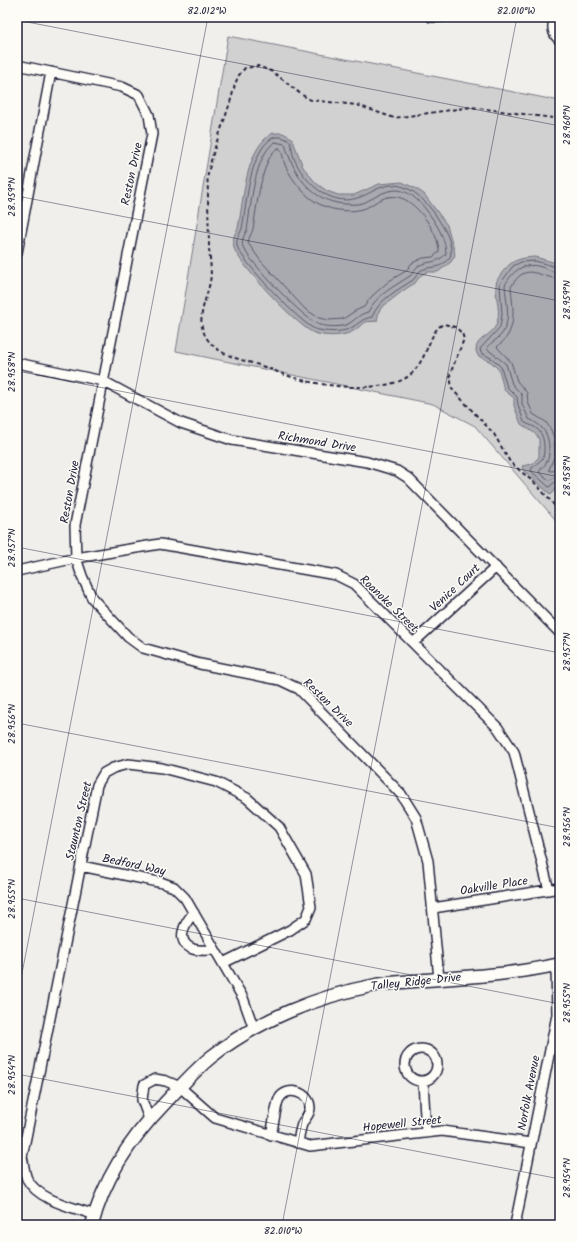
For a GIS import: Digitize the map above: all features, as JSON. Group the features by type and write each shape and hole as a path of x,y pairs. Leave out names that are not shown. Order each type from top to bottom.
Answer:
{"street":[{"path":"431,17 441,17"},
{"path":"556,17 552,25 553,33 560,40"},
{"name":"Reston Drive","path":"17,65 122,87 139,95 149,115 152,134 76,525 76,558 92,598 128,637 143,648 200,664 280,680 299,689 401,794 416,818 428,860 439,979"},
{"path":"17,253 51,72"},
{"name":"Richmond Drive","path":"17,363 103,381 181,423 232,440 367,462 397,471 408,478 560,633"},
{"name":"Roanoke Street","path":"17,572 76,558 160,544 336,575 354,584 498,728 514,752 549,890"},
{"name":"Venice Court","path":"413,643 496,567"},
{"name":"Staunton Street","path":"94,1220 38,1192 28,1179 22,1157 97,785 104,773 128,764 162,768 216,782 246,798 279,827 306,874 311,907 306,919 290,930 223,963"},
{"name":"Bedford Way","path":"81,866 163,883 174,887 185,898 243,998 254,1029"},
{"name":"Oakville Place","path":"433,908 560,888"},
{"path":"194,913 186,921 182,931 182,938 186,944 193,949 215,950"},
{"name":"Talley Ridge Drive","path":"94,1220 104,1188 126,1150 149,1119 211,1057 254,1029 294,1010 333,995 378,984 492,975 558,964"},
{"name":"Norfolk Avenue","path":"515,1225 557,1015 558,964"},
{"path":"149,1119 142,1100 144,1085 155,1079 166,1081 180,1087"},
{"path":"423,1081 426,1133"},
{"name":"Hopewell Street","path":"180,1087 215,1118 310,1146 442,1131 531,1143"},
{"path":"271,1135 279,1099 284,1094 291,1091 298,1092 305,1096 309,1102 310,1110 303,1122 298,1143"}],"path":[{"path":"560,119 471,107 394,118 357,105 311,100 266,68 253,66 245,68 239,75 235,84 208,175 210,278 202,307 203,331 208,340 224,352 291,377 360,387 381,386 403,380 412,373 423,358 433,335 438,328 444,324 455,327 464,336 464,342 450,374 452,389 494,434 510,462 537,485 560,512"}],"shaded area":[{"path":"228,36 560,101 560,525 475,426 433,404 176,351"}],"water":[{"path":"273,133 283,133 292,138 303,167 316,183 327,191 338,195 354,195 379,184 402,182 424,194 447,225 455,255 451,262 438,272 427,272 421,275 415,283 381,308 377,321 365,322 351,332 341,335 330,336 314,333 306,328 295,319 257,280 238,256 233,245 235,233 238,228 244,189 251,162 264,140"},
{"path":"535,257 560,264 560,484 551,495 523,470 522,466 532,464 539,457 539,440 537,435 521,424 514,406 514,398 504,390 499,370 491,362 478,356 476,351 478,343 494,329 498,320 496,282 505,269 512,263 520,259"}]}
